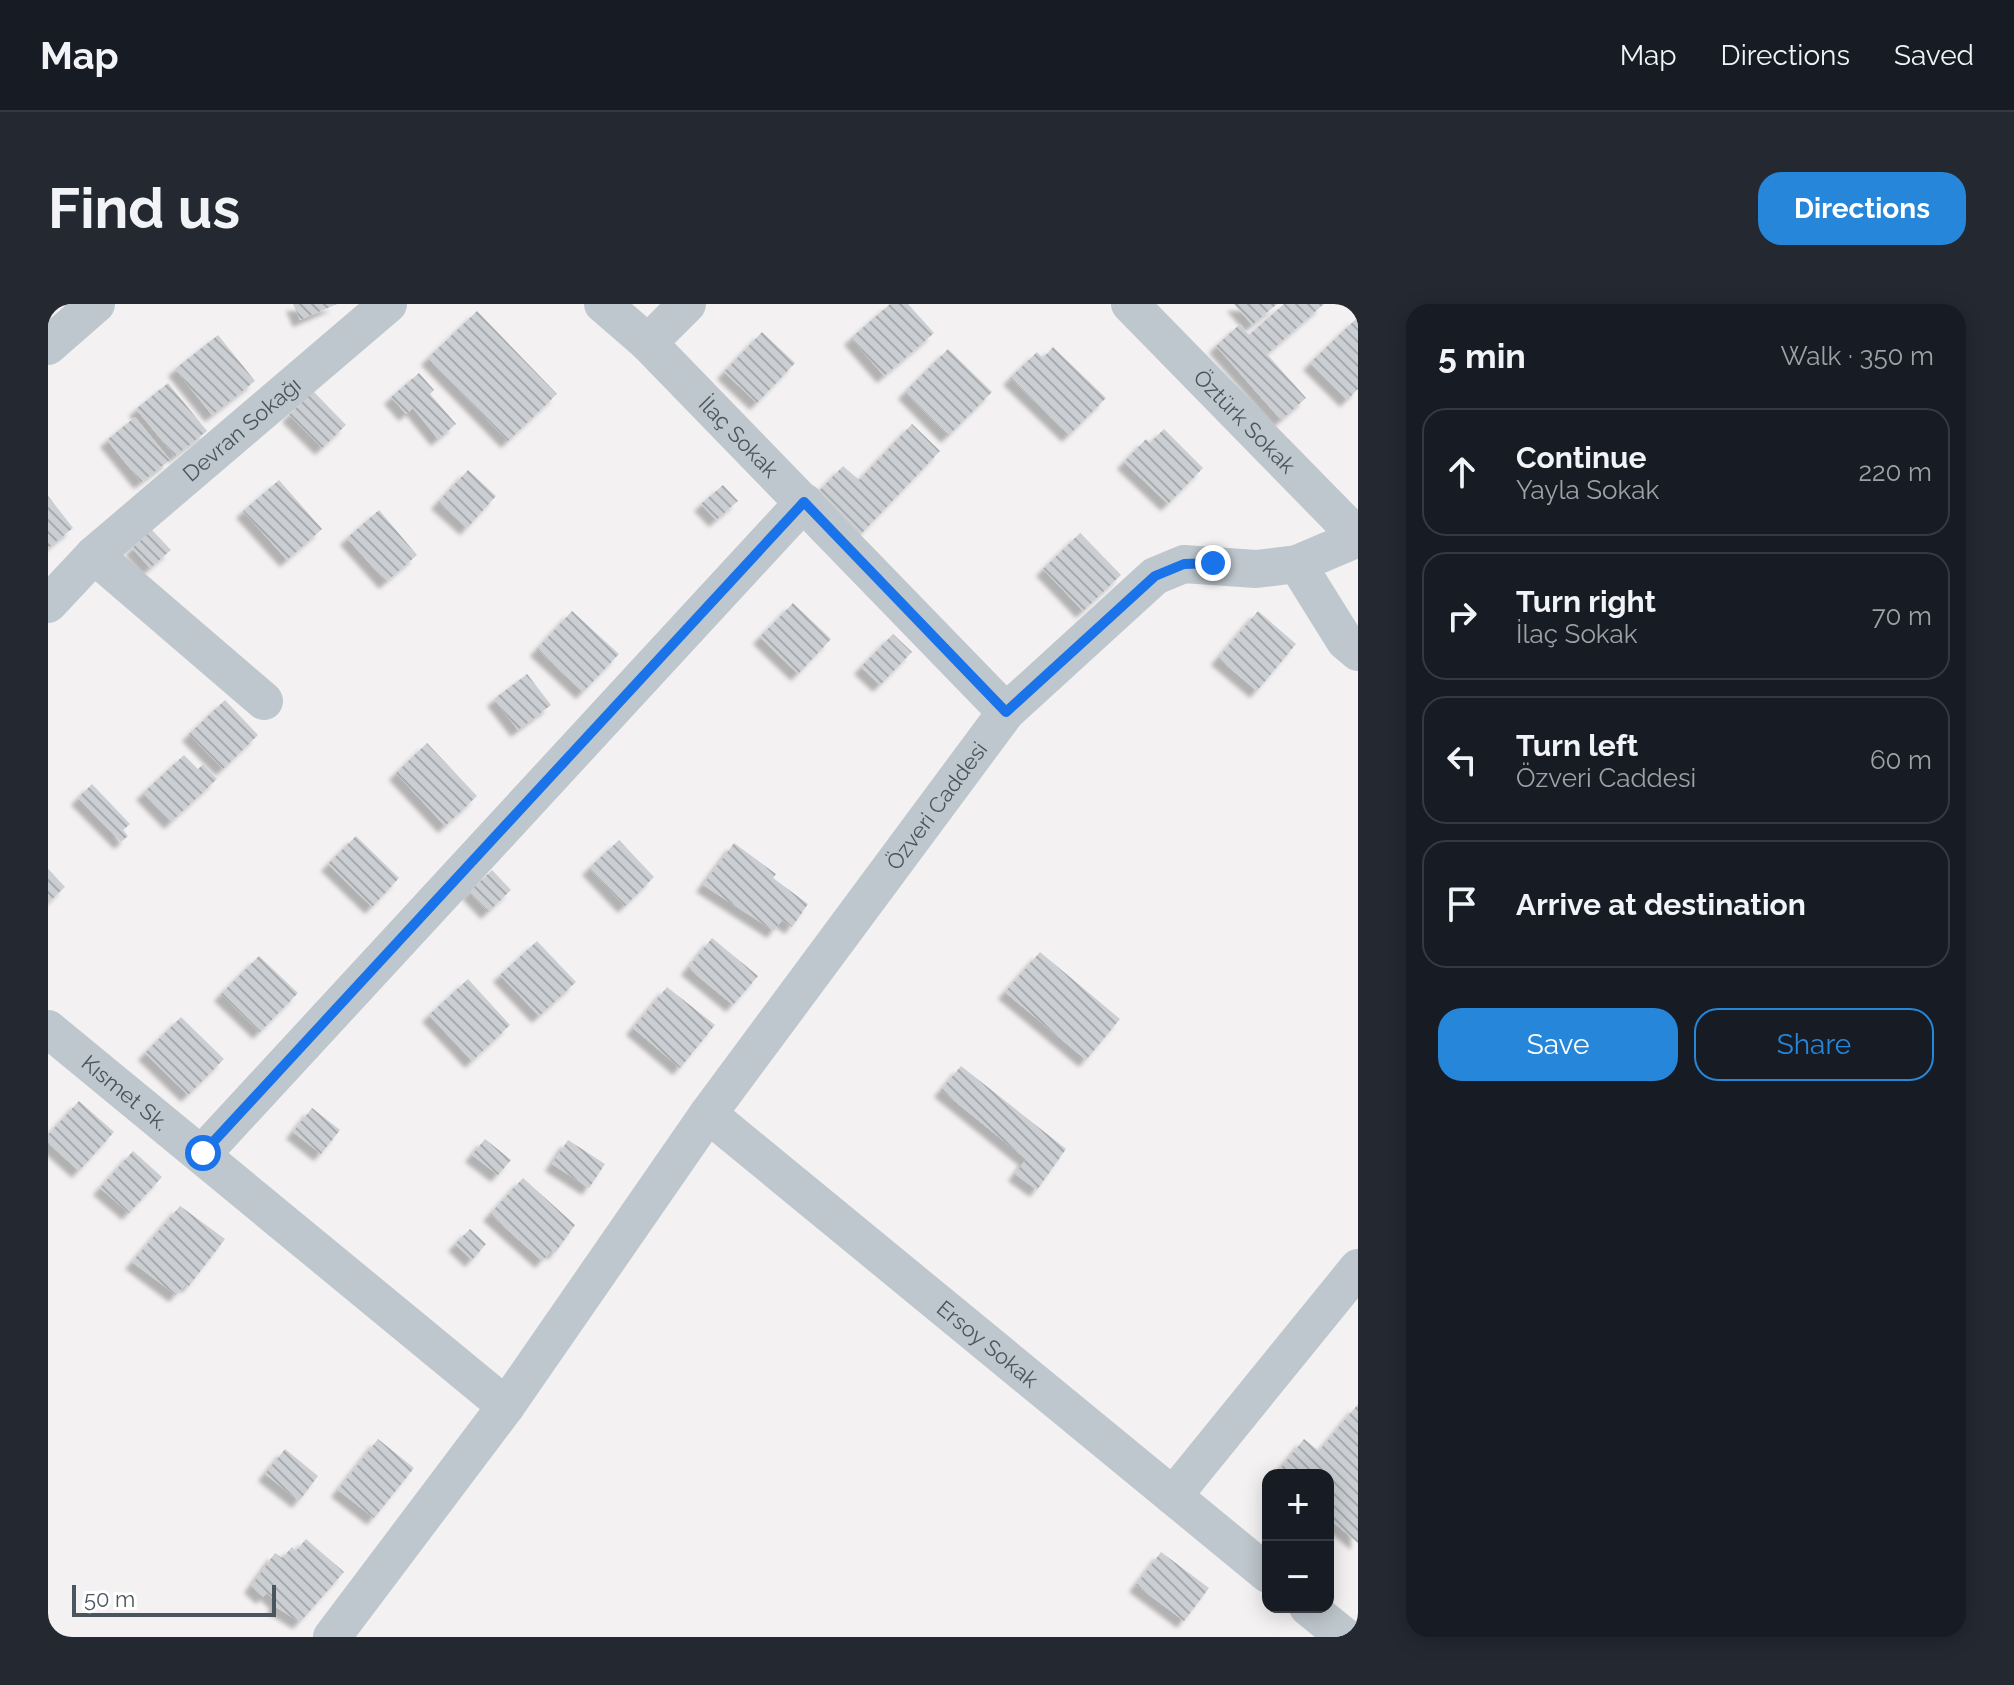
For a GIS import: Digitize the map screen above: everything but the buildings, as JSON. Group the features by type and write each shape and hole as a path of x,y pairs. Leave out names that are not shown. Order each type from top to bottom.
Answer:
{"street":[{"path":"48,346 96,304"},
{"name":"Devran Sokağı","path":"48,604 94,555 388,304"},
{"name":"İlaç Sokak","path":"603,304 648,343 1006,712"},
{"path":"648,343 687,304"},
{"name":"Öztürk Sokak","path":"1130,304 1358,538"},
{"path":"203,1153 804,502"},
{"name":"Özveri Caddesi","path":"332,1637 506,1406 708,1114 1006,712 1155,576 1184,564 1256,569 1297,564 1358,538"},
{"path":"94,555 264,701"},
{"path":"1297,564 1345,641 1358,652"},
{"name":"Kısmet Sk.","path":"48,1029 203,1153 506,1406"},
{"name":"Ersoy Sokak","path":"708,1114 1262,1569"},
{"path":"1173,1496 1358,1268"},
{"path":"1315,1613 1345,1637"}],"route":[{"path":"203,1153 804,502 1006,712 1155,576 1184,564 1213,563"}]}
